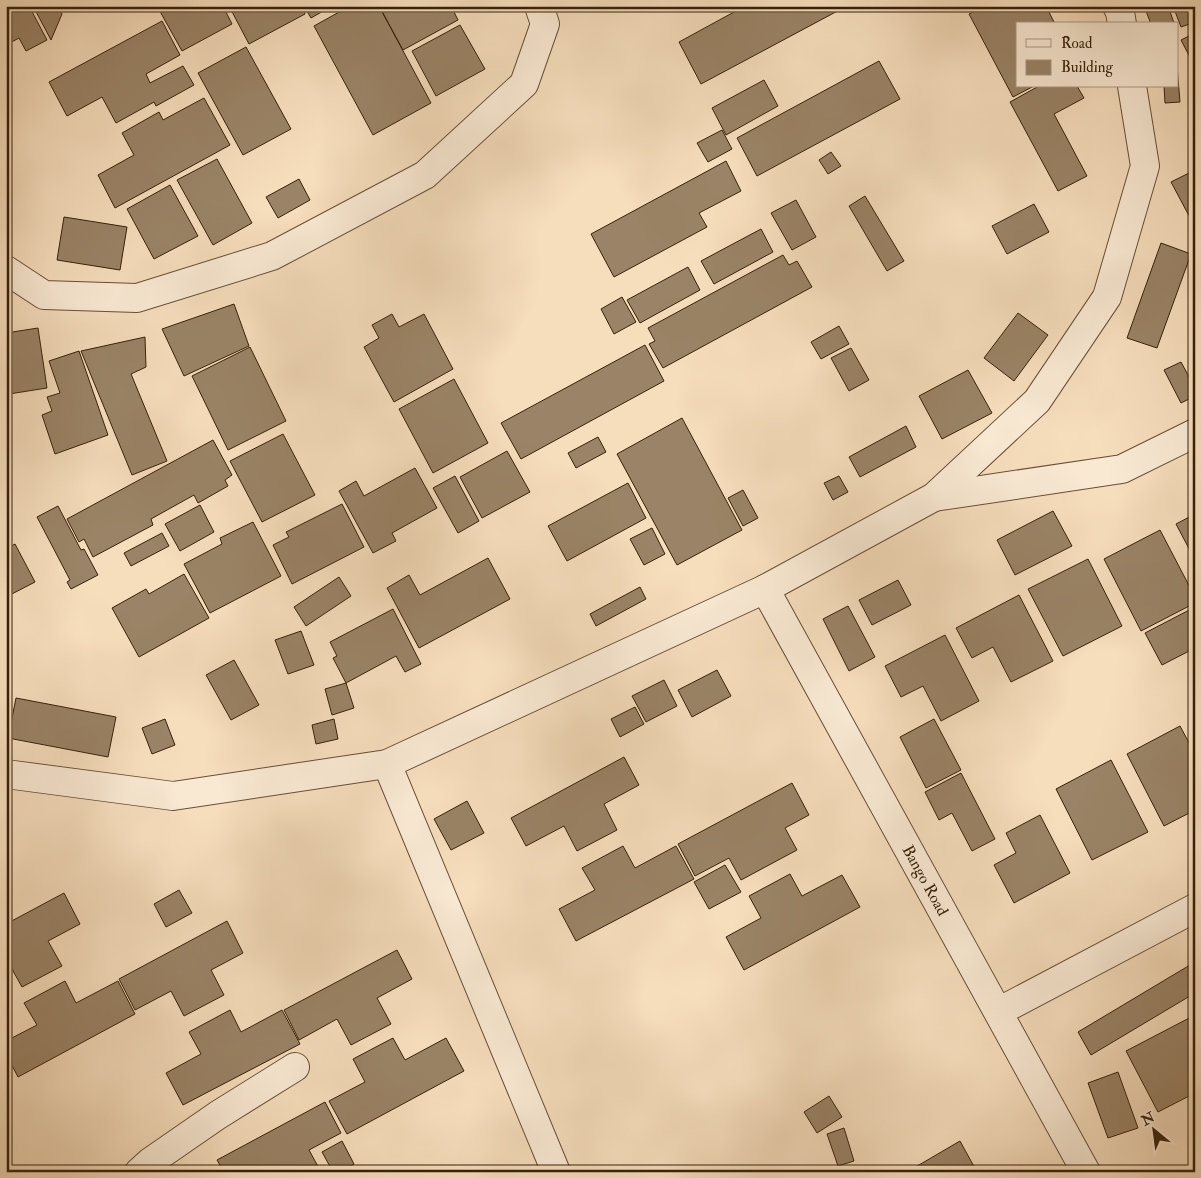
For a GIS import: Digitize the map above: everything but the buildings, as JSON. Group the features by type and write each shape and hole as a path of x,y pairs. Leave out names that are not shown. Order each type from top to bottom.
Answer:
{"street":[{"path":"6,270 44,295 137,298 272,256 425,175 524,84 545,24 539,6"},
{"path":"1117,6 1122,22"},
{"path":"6,774 173,796 387,764 765,589 934,497 1037,401 1107,297 1145,166 1132,88"},
{"path":"934,497 1122,469 1195,433"},
{"name":"Bango Road","path":"765,589 1086,1172"},
{"path":"387,764 556,1172"},
{"path":"998,1012 1195,908"},
{"path":"139,1172 150,1162 218,1115 295,1067"}]}
